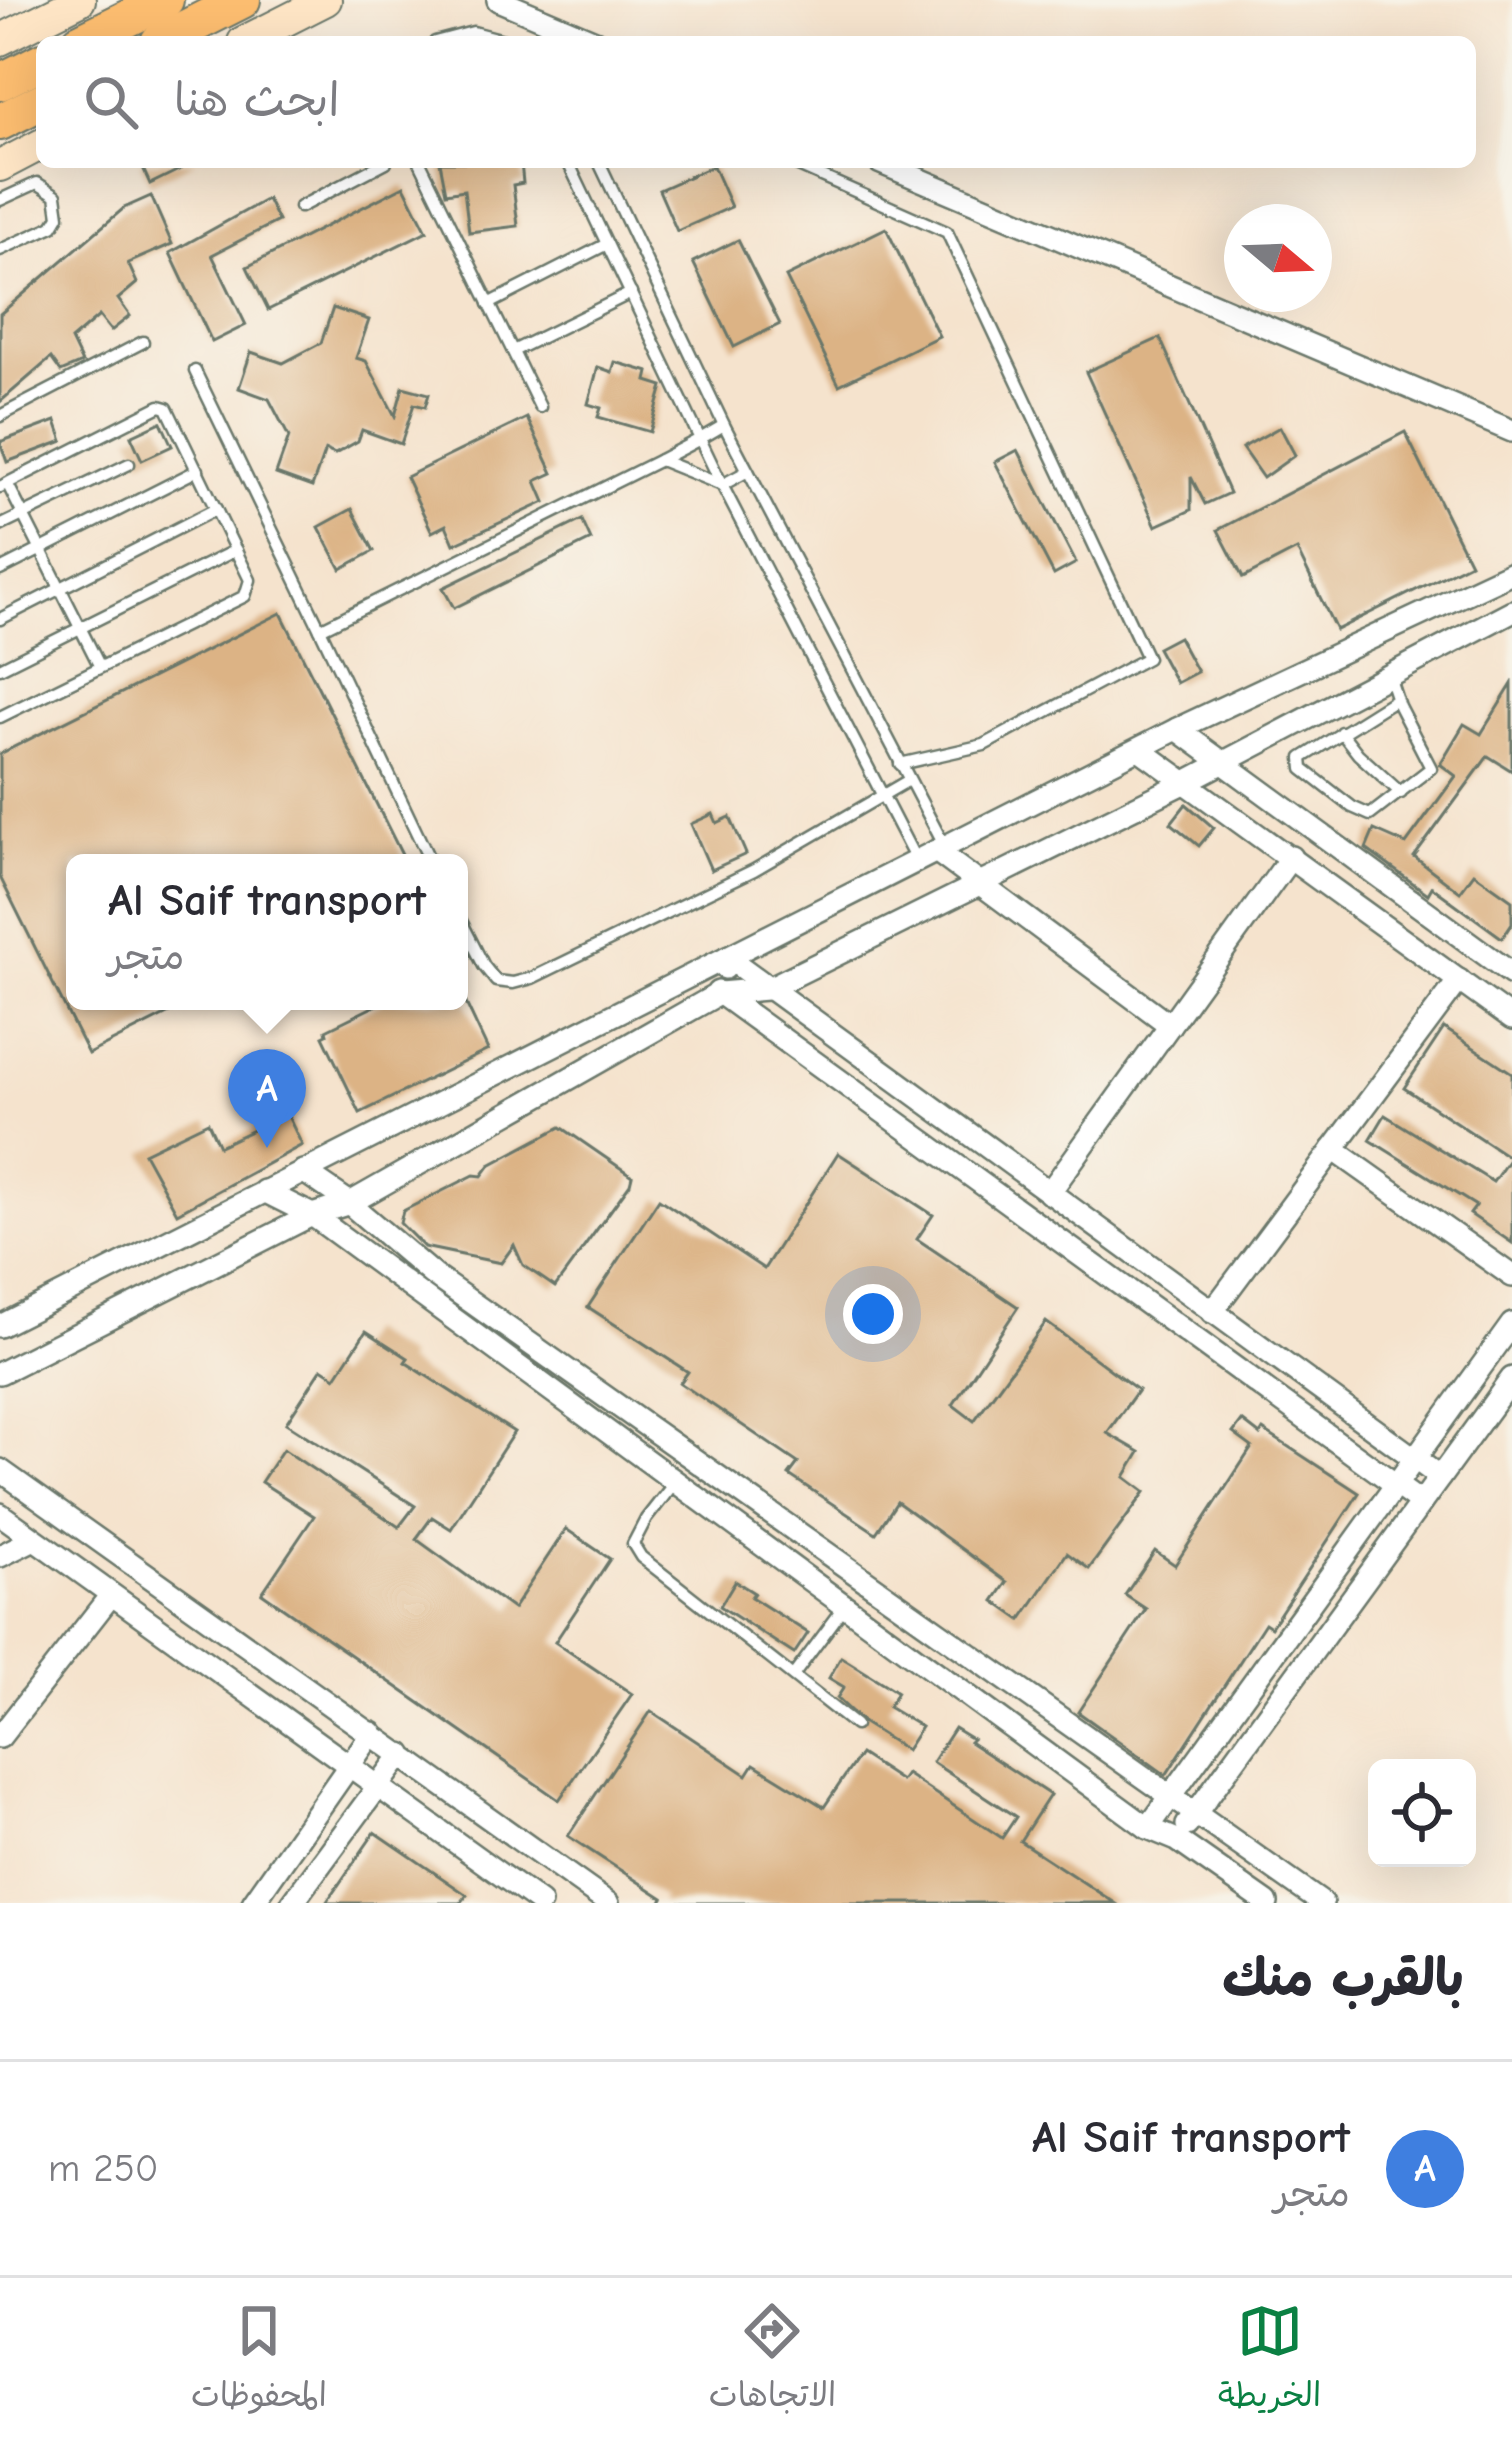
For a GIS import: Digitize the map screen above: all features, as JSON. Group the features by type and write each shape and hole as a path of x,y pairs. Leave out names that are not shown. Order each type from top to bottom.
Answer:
{"highway":[{"path":"92,36 165,0"},
{"path":"171,36 242,0"},
{"path":"0,82 36,64"},
{"path":"0,122 36,104"}],"main road":[{"path":"0,40 80,0"},
{"path":"255,36 326,0"},
{"path":"0,166 36,147"}],"street":[{"path":"498,0 544,32"},
{"path":"893,168 1512,431"},
{"path":"0,1326 1139,748 1512,572"},
{"path":"0,1373 312,1215 350,1203 720,993 767,989 1188,782 1512,611"},
{"path":"1178,729 1512,974"},
{"path":"1139,748 1459,980 1508,1008"},
{"path":"933,853 1170,1025"},
{"path":"1049,1193 1291,857"},
{"path":"727,957 1440,1477"},
{"path":"720,993 727,957"},
{"path":"692,975 1421,1503"},
{"path":"1212,1312 1459,980"},
{"path":"1333,1149 1512,1276"},
{"path":"303,1171 350,1203 433,1276 1322,1903"},
{"path":"264,1191 312,1215 1148,1828 1177,1840 1267,1903"},
{"path":"1148,1828 1512,1324"},
{"path":"1177,1840 1512,1378"},
{"path":"0,1470 608,1903"},
{"path":"0,1514 377,1786 509,1894 539,1903"},
{"path":"0,1556 32,1540"},
{"path":"0,1737 111,1595"},
{"path":"253,1903 372,1733"},
{"path":"292,1903 402,1754"}],"lane":[{"path":"457,36 472,32 487,36"},
{"path":"300,206 374,168"},
{"path":"422,168 540,407"},
{"path":"571,168 722,485 884,793 933,853"},
{"path":"602,168 724,425 909,780 933,853"},
{"path":"803,168 947,232 1147,658 984,745 900,764"},
{"path":"0,200 38,183 56,196 59,207 53,226 0,250"},
{"path":"489,304 607,244"},
{"path":"615,260 639,247"},
{"path":"513,351 631,293"},
{"path":"0,416 143,341"},
{"path":"196,371 427,854"},
{"path":"0,717 245,596 250,580 171,412 160,406 4,485 100,667"},
{"path":"320,629 724,425"},
{"path":"660,460 722,485"},
{"path":"0,526 128,464"},
{"path":"0,570 198,470"},
{"path":"722,485 748,471"},
{"path":"0,619 216,509"},
{"path":"0,668 236,550"},
{"path":"795,622 818,608"},
{"path":"1389,676 1431,768 1370,814 1352,807 1303,769 1306,753 1396,699"},
{"path":"1341,732 1401,793"},
{"path":"468,935 496,981 532,978 754,870 909,780"},
{"path":"675,1481 637,1532 633,1544 641,1557 855,1724"},
{"path":"793,1676 845,1606"}],"building":[{"path":"143,168 183,168 150,184"},
{"path":"441,168 522,168 523,183 513,185 518,226 469,232 464,190 446,193"},
{"path":"714,168 731,207 677,231 659,190"},
{"path":"404,186 427,231 268,310 247,267"},
{"path":"151,196 172,244 128,263 137,283 118,299 130,316 111,331 99,316 71,340 82,363 61,372 51,358 0,402 0,314 124,208"},
{"path":"267,199 278,221 212,255 246,325 212,342 170,253"},
{"path":"886,228 939,336 839,385 786,277"},
{"path":"738,240 780,324 734,347 693,262"},
{"path":"333,308 369,320 356,358 366,361 395,416 403,387 429,394 425,407 414,404 401,444 362,430 358,441 335,454 325,450 312,487 276,474 289,437 269,399 239,388 251,352 283,363 321,343"},
{"path":"1160,338 1229,493 1205,504 1191,477 1191,510 1156,526 1086,372"},
{"path":"615,362 649,372 647,381 663,386 650,432 598,417 601,408 588,404 598,367 612,372"},
{"path":"527,418 553,473 536,481 545,502 454,544 446,525 432,532 406,477"},
{"path":"56,421 63,441 7,462 0,442"},
{"path":"161,422 172,446 142,460 131,436"},
{"path":"1280,427 1295,455 1263,478 1242,448"},
{"path":"1405,432 1470,563 1336,630 1297,550 1243,578 1218,530"},
{"path":"1018,450 1076,563 1054,575 995,462"},
{"path":"352,509 374,551 341,569 319,527"},
{"path":"582,520 591,540 454,608 443,588"},
{"path":"281,613 402,854 66,854 66,1010 0,877 0,754"},
{"path":"1178,637 1197,672 1176,683 1157,648"},
{"path":"1512,684 1512,771 1488,756 1414,857 1460,892 1474,873 1512,900 1512,923 1502,938 1432,887 1428,894 1366,849 1374,830 1406,844 1456,776 1440,764 1464,724 1481,734"},
{"path":"1186,804 1214,828 1199,846 1171,823"},
{"path":"713,814 717,823 730,817 746,854 711,870 691,824"},
{"path":"468,1007 488,1050 360,1113 323,1036 326,1030 367,1010"},
{"path":"66,1010 175,1010 88,1054"},
{"path":"1444,1028 1512,1073 1512,1243 1470,1214 1476,1206 1370,1140 1385,1115 1493,1182 1510,1158 1404,1088"},
{"path":"287,1114 302,1145 177,1213 144,1153 208,1122 219,1146"},
{"path":"561,1127 632,1176 555,1287 523,1265 514,1245 501,1263 424,1247 400,1223 403,1211 474,1175 482,1176 490,1165"},
{"path":"838,1153 933,1215 917,1239 1018,1307 953,1405 974,1421 1046,1322 1138,1390 1107,1433 1140,1452 1125,1477 1145,1492 1089,1569 1067,1553 1021,1620 994,1601 1007,1582 897,1502 876,1533 789,1475 798,1463 680,1383 688,1372 588,1307 659,1199 764,1269"},
{"path":"366,1331 408,1358 405,1362 514,1432 451,1529 432,1517 416,1539 513,1609 566,1529 610,1559 555,1642 632,1694 559,1800 262,1593 314,1516 261,1482 283,1449 399,1527 415,1506 286,1423 322,1368 336,1377"},
{"path":"1242,1421 1359,1493 1271,1627 1265,1623 1166,1775 1078,1712 1146,1609 1125,1595 1155,1551 1175,1565 1252,1447 1233,1433"},
{"path":"735,1581 754,1593 751,1597 808,1633 794,1654 720,1606"},
{"path":"841,1657 897,1692 888,1707 921,1727 906,1750 865,1724 837,1698 844,1687 829,1678"},
{"path":"651,1711 747,1775 754,1764 824,1807 860,1754 901,1781 906,1774 1002,1838 1016,1817 932,1762 954,1728 1050,1795 1020,1841 1115,1903 660,1903 663,1898 568,1836"},
{"path":"375,1832 467,1895 461,1903 326,1903"}],"place":[{"name":"Al Saif transport","path":"267,1148"}]}
